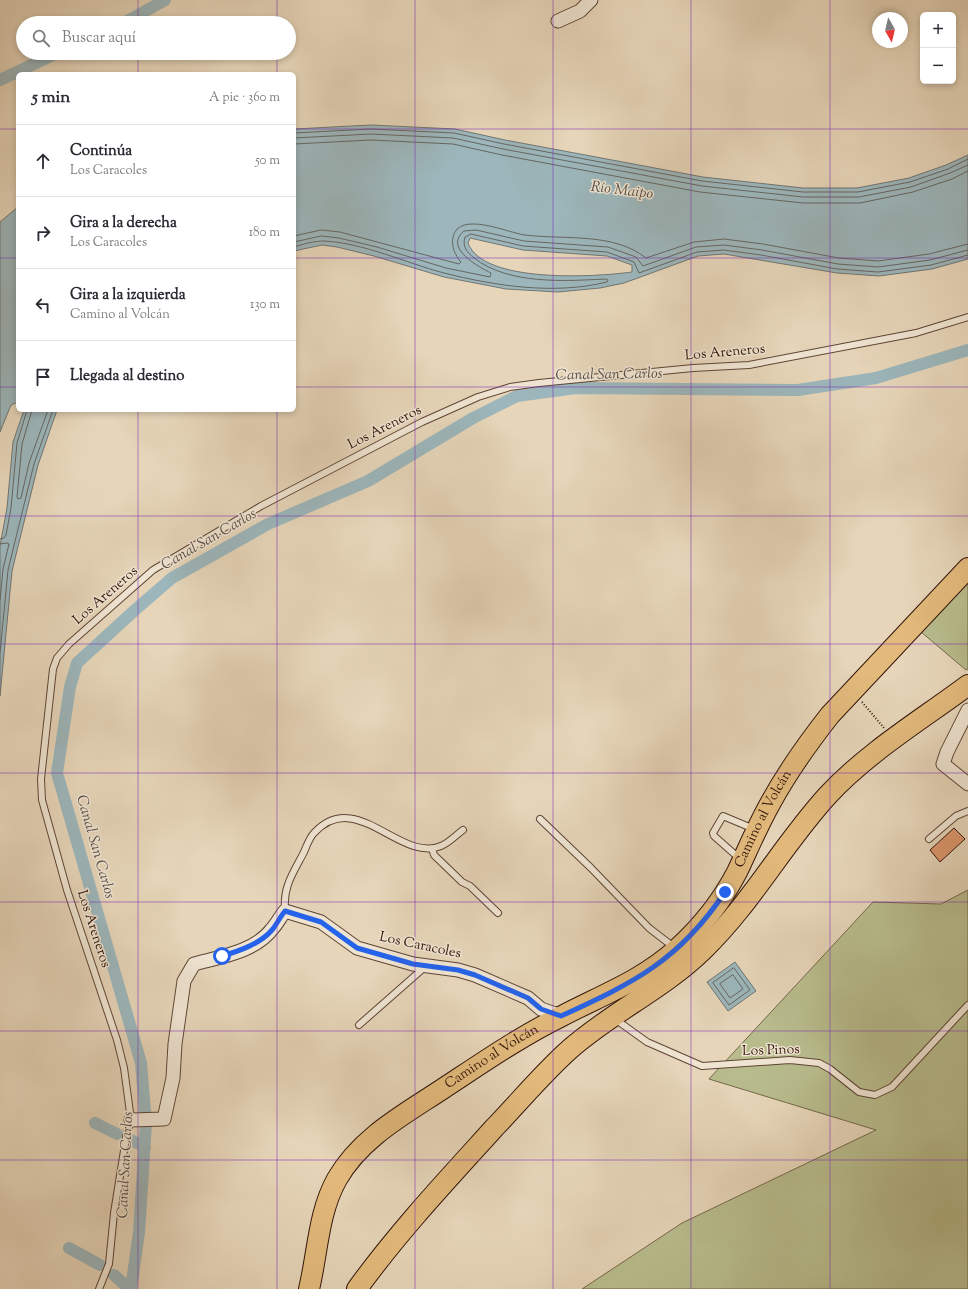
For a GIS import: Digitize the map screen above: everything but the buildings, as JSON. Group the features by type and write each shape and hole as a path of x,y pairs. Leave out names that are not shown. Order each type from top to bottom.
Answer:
{"main road":[{"name":"Camino al Volcán","path":"309,1289 324,1209 337,1180 356,1153 384,1128 461,1076 561,1016 628,984 661,962 677,949 715,906 741,862 783,780 798,757 830,715 968,568"},
{"name":"Camino al Volcán","path":"357,1289 379,1258 425,1203 546,1072 572,1048 612,1016 665,982 702,952 725,927 800,829 830,794 864,762 968,685"}],"street":[{"path":"558,21 580,11 591,0"},
{"path":"968,710 947,752 943,764 968,784"},
{"path":"132,1120 164,1119 173,1078 175,1044 184,981 194,964 236,952 259,940 272,930 285,911"},
{"name":"Los Caracoles","path":"285,911 321,922 357,948 426,966 458,970 475,975 528,998 541,1009 561,1016"}],"lane":[{"name":"Los Areneros","path":"99,1289 109,1264 114,1213 127,1132 132,1120 124,1068 117,1040 67,890 42,800 41,779 53,669 57,658 69,644 154,570 261,506 422,422 478,397 510,387 539,383 693,368 749,365 916,333 968,317"},
{"path":"929,839 956,816 968,811"},
{"path":"741,862 737,855 714,836 713,833 723,816 757,830"},
{"path":"285,911 286,886 314,833 330,822 343,818 355,818 413,846 432,848 441,846 463,830"},
{"path":"540,820 591,868 649,928 677,949"},
{"path":"432,848 434,855 445,866 462,882 470,886 498,913"},
{"path":"359,1025 426,966"},
{"name":"Los Pinos","path":"612,1016 647,1042 702,1066 790,1060 819,1063 830,1069 859,1092 875,1095 892,1087 968,1005"}],"path":[{"path":"852,691 895,739"}],"green space":[{"path":"968,579 968,669 966,670 920,631"},
{"path":"968,890 968,1289 582,1289 682,1223 876,1130 709,1079 873,902 941,904"}],"water":[{"name":"Río Maipo","path":"371,125 455,129 505,140 703,177 803,188 857,188 909,178 946,165 968,155 968,259 932,269 879,276 837,273 724,254 698,256 624,283 600,288 558,292 506,289 444,277 374,256 322,245 296,251 296,129","holes":["470,238 523,250 607,256 632,265 632,272 568,276 517,272 495,266 478,256 468,243"]},
{"path":"16,209 16,403 11,405 0,432 0,222"},
{"path":"23,412 56,412 38,465 12,571 0,696 0,546 7,508 13,442"},
{"path":"735,962 756,991 728,1011 707,982"}],"waterway":[{"path":"136,16 165,0"},
{"path":"17,72 42,60"},
{"path":"0,80 16,72"},
{"name":"Canal San Carlos","path":"131,1289 139,1232 146,1123 141,1063 57,773 70,687 77,663 172,578 268,524 368,481 473,418 517,396 576,388 798,390 876,378 968,350"},
{"path":"95,1123 117,1134"},
{"path":"129,1139 145,1147"},
{"path":"69,1248 100,1265"},
{"path":"114,1275 129,1289"}],"route":[{"path":"222,956 251,946 272,930 278,919 285,911 321,922 344,941 357,948 413,964 458,970 475,975 528,998 541,1009 561,1016 610,994 645,974 661,962 691,935 725,892"}]}
